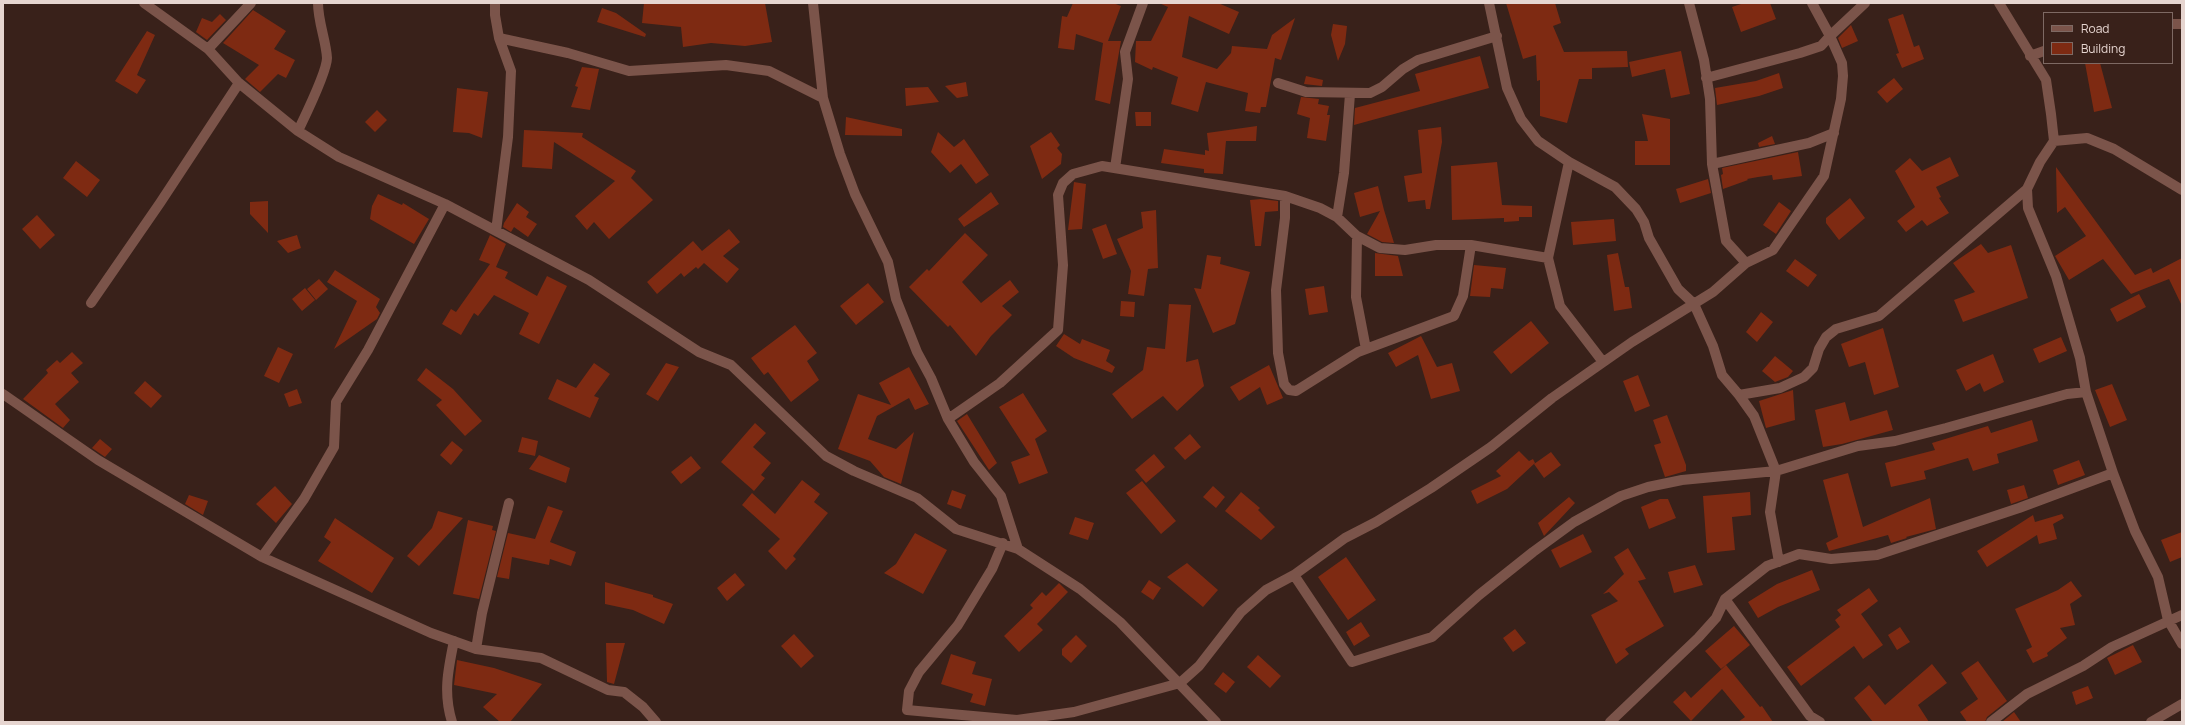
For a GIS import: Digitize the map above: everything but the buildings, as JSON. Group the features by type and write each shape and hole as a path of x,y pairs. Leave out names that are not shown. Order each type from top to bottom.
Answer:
{"street":[{"path":"144,3 208,49 239,83 298,131 339,157 445,204 589,280 699,352 731,365 826,456 854,471 918,498 956,529 1018,548 1097,602 1180,683 1216,722"},
{"path":"208,49 251,3"},
{"path":"298,131 315,94 327,60 318,13 318,3"},
{"path":"495,3 495,15 499,38 511,71 508,137 496,231"},
{"path":"813,3 823,98 840,154 855,194 888,262 896,299 917,352 931,378 948,419 974,462 1001,496 1018,548"},
{"path":"1116,168 1128,79 1125,52 1143,3"},
{"path":"1489,3 1507,88 1521,119 1538,140 1569,162 1615,187 1636,209 1644,222 1648,238 1678,289 1694,304 1712,346 1722,375 1754,416 1776,471 1770,512 1779,562"},
{"path":"1689,3 1710,99 1712,164 1726,241 1746,263"},
{"path":"1003,543 992,569 958,625 919,672 909,691 907,710 1016,720 1044,719 1180,683 1199,666 1241,612 1266,590 1294,575 1345,538 1376,522 1491,447 1552,398 1603,362 1632,342 1713,292 1746,263 1773,250 1824,176 1834,133 1843,76 1842,63 1830,36 1812,3"},
{"path":"1706,78 1821,46 1865,3"},
{"path":"1739,395 1780,388 1804,377 1814,368 1819,349 1826,337 1836,329 1879,316 2027,189 2040,162 2054,141 2046,80 1999,3"},
{"path":"1278,83 1306,92 1350,94 1370,93 1382,87 1403,69 1418,60 1497,36"},
{"path":"499,38 568,53 630,71 726,64 769,71 823,98"},
{"path":"2030,56 2043,51"},
{"path":"91,304 239,83"},
{"path":"1337,217 1344,173 1350,94"},
{"path":"1712,164 1809,143 1834,133"},
{"path":"2054,141 2087,138 2114,149 2182,190"},
{"path":"1569,162 1548,258 1560,306 1603,362"},
{"path":"948,419 1000,382 1058,330 1062,265 1058,195 1063,183 1073,174 1102,166 1285,196 1320,208 1337,217 1357,236 1380,248 1405,250 1436,245 1471,245 1534,254 1548,258"},
{"path":"2027,189 2028,208 2058,283 2080,358 2086,392 2113,473 2136,532 2158,577 2168,620 2182,644"},
{"path":"1285,196 1285,218 1276,290 1278,353 1284,384 1288,390 1296,391 1330,368 1366,349 1454,316 1463,296 1471,245"},
{"path":"262,558 304,499 334,447 336,402 368,350 445,204"},
{"path":"1357,236 1356,297 1366,349"},
{"path":"1294,575 1352,662 1432,636 1479,595 1533,552 1574,522 1621,496 1648,487 1682,480 1776,471 1858,446 1895,441 2066,394 2086,392"},
{"path":"3,394 98,460 262,558 431,633 476,649 541,658 608,690 624,692 643,707 656,722"},
{"path":"1610,722 1698,638 1716,618 1725,599 1767,566 1799,554 1831,559 1877,555 2019,508 2113,473"},
{"path":"476,649 482,613 509,503"},
{"path":"1725,599 1810,716 1820,722"},
{"path":"1990,722 2027,694 2083,666 2112,647 2168,620 2182,615"},
{"path":"452,722 446,698 448,671 454,641"},
{"path":"2151,722 2182,704"}]}
